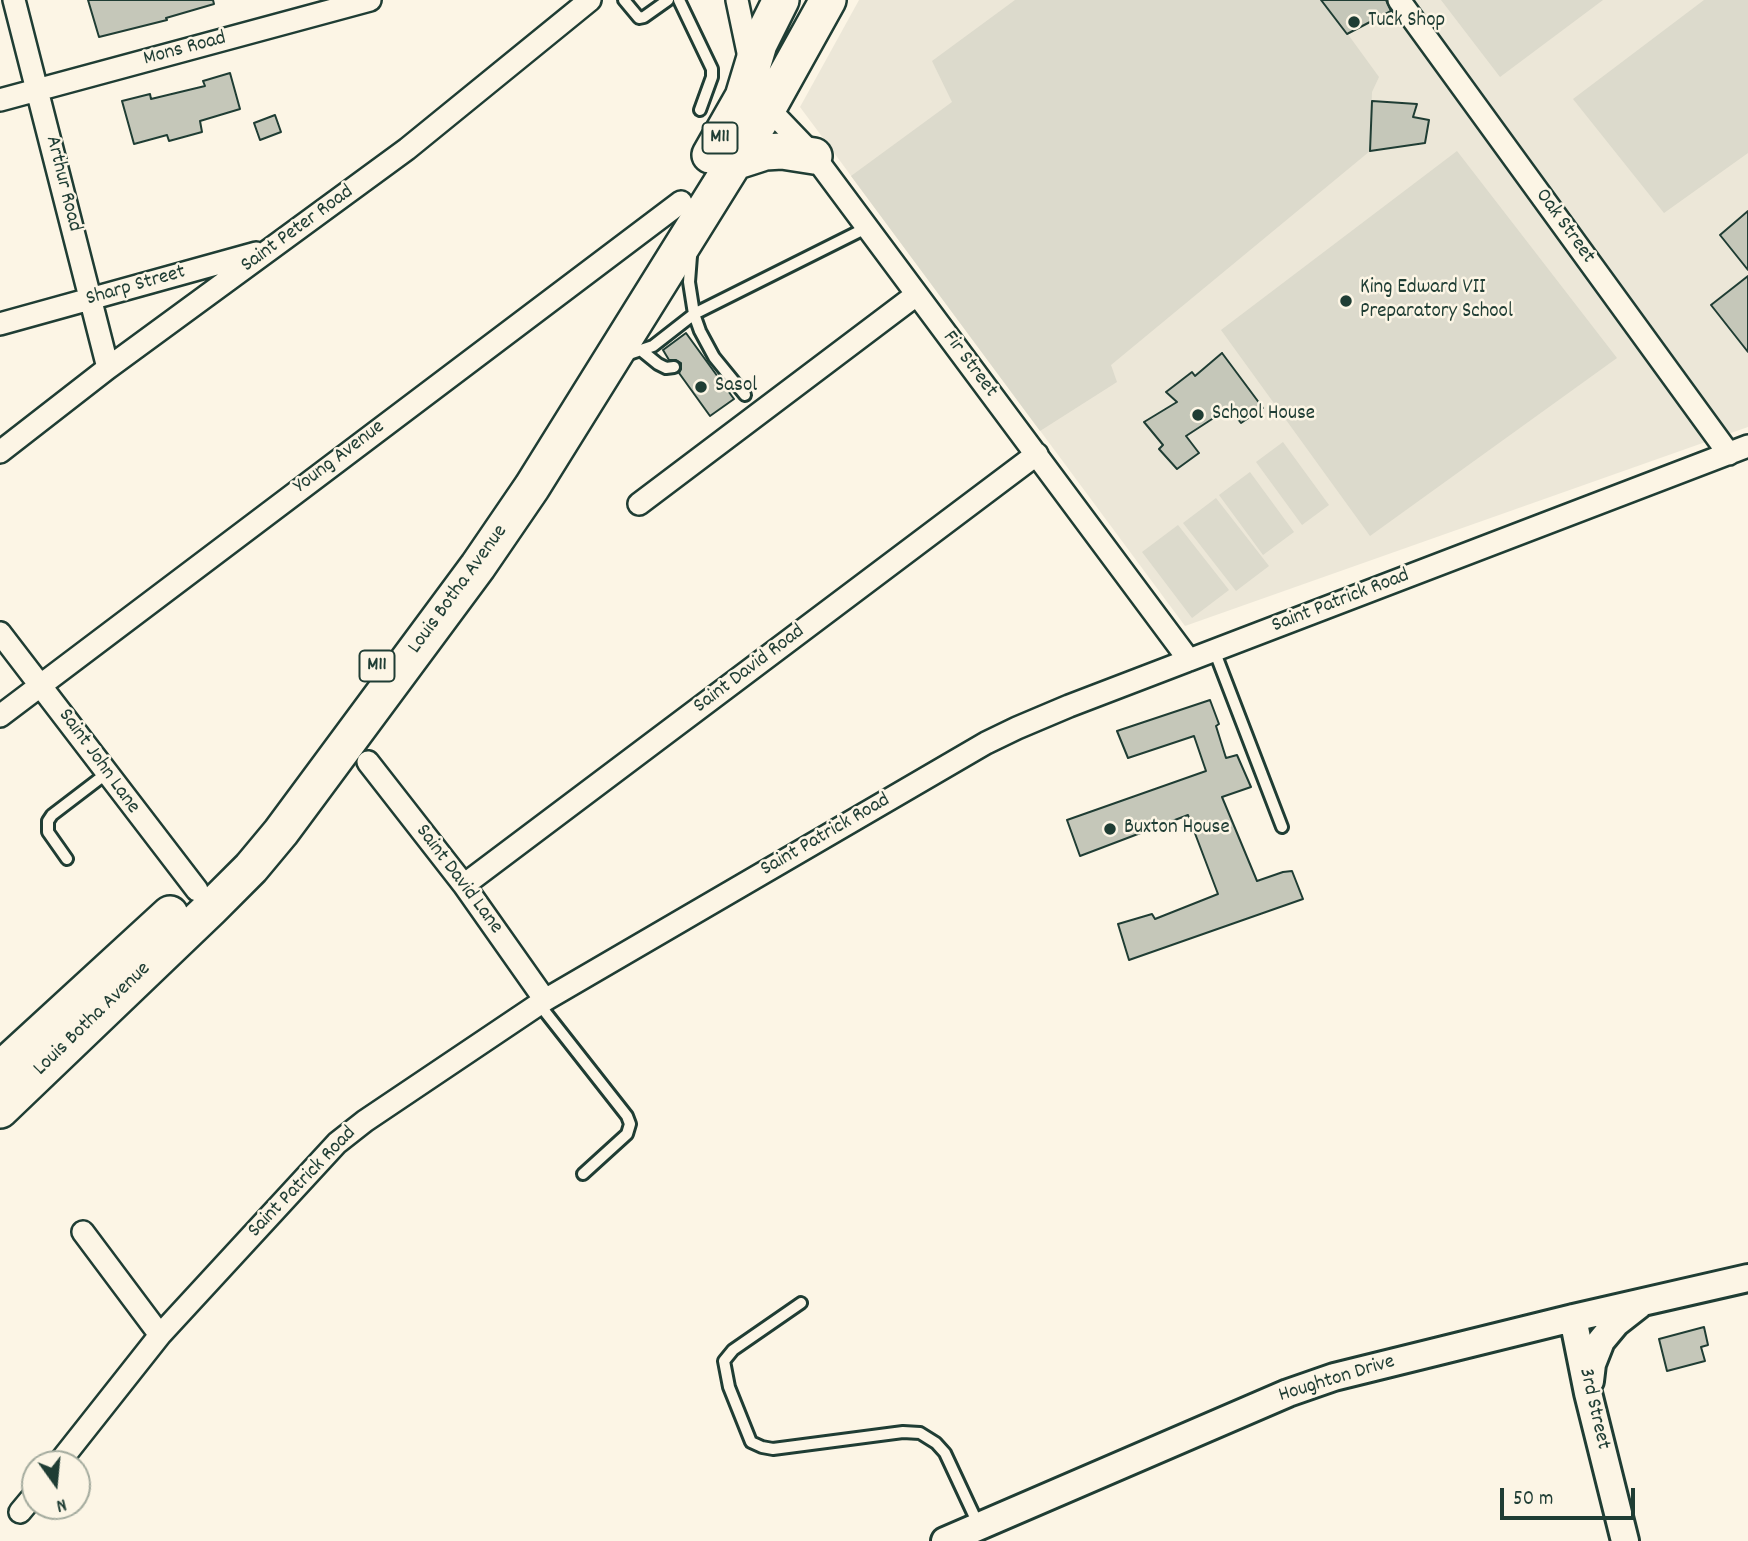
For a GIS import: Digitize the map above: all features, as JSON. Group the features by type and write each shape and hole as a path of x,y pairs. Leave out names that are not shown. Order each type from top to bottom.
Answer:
{"main road":[{"name":"Louis Botha Avenue","path":"0,1110 251,869 478,566 626,355 734,117 752,71 759,44 781,0"},
{"name":"Louis Botha Avenue","path":"0,1070 197,890 264,816 462,553 696,199 734,162 768,108 828,0"},
{"path":"734,162 765,152 782,151 814,156"}],"street":[{"name":"Arthur Road","path":"14,0 108,368"},
{"name":"Mons Road","path":"0,100 370,0"},
{"name":"Saint Peter Road","path":"0,452 108,368 407,149 590,0"},
{"name":"Fir Street","path":"737,0 752,71 768,108 814,156 1189,660"},
{"name":"Oak Street","path":"1399,0 1738,450"},
{"name":"Young Avenue","path":"0,716 696,199"},
{"name":"Sharp Street","path":"0,324 272,248"},
{"path":"639,504 916,295"},
{"name":"Saint Patrick Road","path":"69,1450 160,1335 337,1143 365,1121 542,1002 986,743 1069,706 1738,450"},
{"name":"Saint David Road","path":"464,885 1037,454"},
{"name":"Saint John Lane","path":"0,633 197,890"},
{"name":"Saint David Lane","path":"368,762 464,885 542,1002"},
{"path":"83,1232 160,1335"},
{"name":"Houghton Drive","path":"946,1541 1287,1393 1334,1377 1748,1278"},
{"path":"1588,1393 1592,1364 1601,1341 1616,1323 1642,1303"},
{"name":"3rd Street","path":"1573,1318 1588,1393 1625,1541"}],"lane":[{"path":"624,0 639,18 668,0"},
{"path":"679,0 712,69 700,110"},
{"path":"696,199 694,240 688,272 694,314 703,347 745,395"},
{"path":"626,355 662,340 694,314 866,228"},
{"path":"626,355 666,368 674,367"},
{"path":"1214,650 1282,827"},
{"path":"67,859 48,832 48,821 52,815 107,773"},
{"path":"542,1002 627,1116 630,1124 627,1134 583,1174"},
{"path":"801,1303 733,1350 724,1361 729,1387 751,1442 774,1448 903,1432 920,1433 936,1443 945,1453 979,1526"}],"shaded area":[{"name":"King Edward VII Preparatory School","path":"859,0 1748,0 1748,427 1185,626 800,107"},
{"path":"1015,0 1323,0 1379,77 1372,92 1370,151 1111,365 1117,382 1040,431 851,176 952,102 932,61"},
{"path":"1441,0 1603,0 1500,77"},
{"path":"1704,0 1748,0 1748,153 1664,213 1573,99"},
{"path":"1457,151 1617,358 1370,536 1221,330"},
{"path":"1283,442 1329,505 1302,525 1256,462"},
{"path":"1250,472 1294,532 1263,555 1219,495"},
{"path":"1216,498 1269,566 1236,591 1183,523"},
{"path":"1178,525 1229,590 1192,618 1142,552"}],"building":[{"path":"88,0 213,0 214,4 166,18 167,20 99,37"},
{"name":"Tuck Shop","path":"1321,0 1386,0 1391,11 1347,34"},
{"path":"230,73 240,109 200,121 202,132 169,141 167,135 134,144 122,101 150,94 151,99 205,86 203,81"},
{"path":"1372,101 1417,104 1413,117 1429,120 1425,143 1370,151"},
{"path":"275,115 281,132 260,140 254,123"},
{"path":"1748,211 1748,270 1720,235"},
{"path":"1748,276 1748,352 1711,305"},
{"path":"686,333 734,399 710,416 679,373 681,363 669,360 663,350"},
{"name":"School House","path":"1222,353 1263,408 1241,423 1229,408 1186,436 1199,453 1177,469 1159,449 1163,445 1144,422 1177,402 1166,392 1192,372 1195,376"},
{"name":"Buxton House","path":"1210,700 1219,724 1216,726 1226,758 1237,755 1251,787 1222,797 1257,881 1292,871 1303,899 1129,960 1118,924 1152,914 1155,919 1218,894 1188,815 1080,856 1067,820 1206,771 1194,736 1128,758 1117,731"},
{"path":"1704,1327 1708,1345 1701,1347 1705,1361 1667,1371 1659,1339"}],"place":[{"name":"Tuck Shop","path":"1354,22"},
{"name":"King Edward VII Preparatory School","path":"1346,301"},
{"name":"Sasol","path":"701,387"},
{"name":"School House","path":"1198,415"},
{"name":"Buxton House","path":"1110,829"}]}
